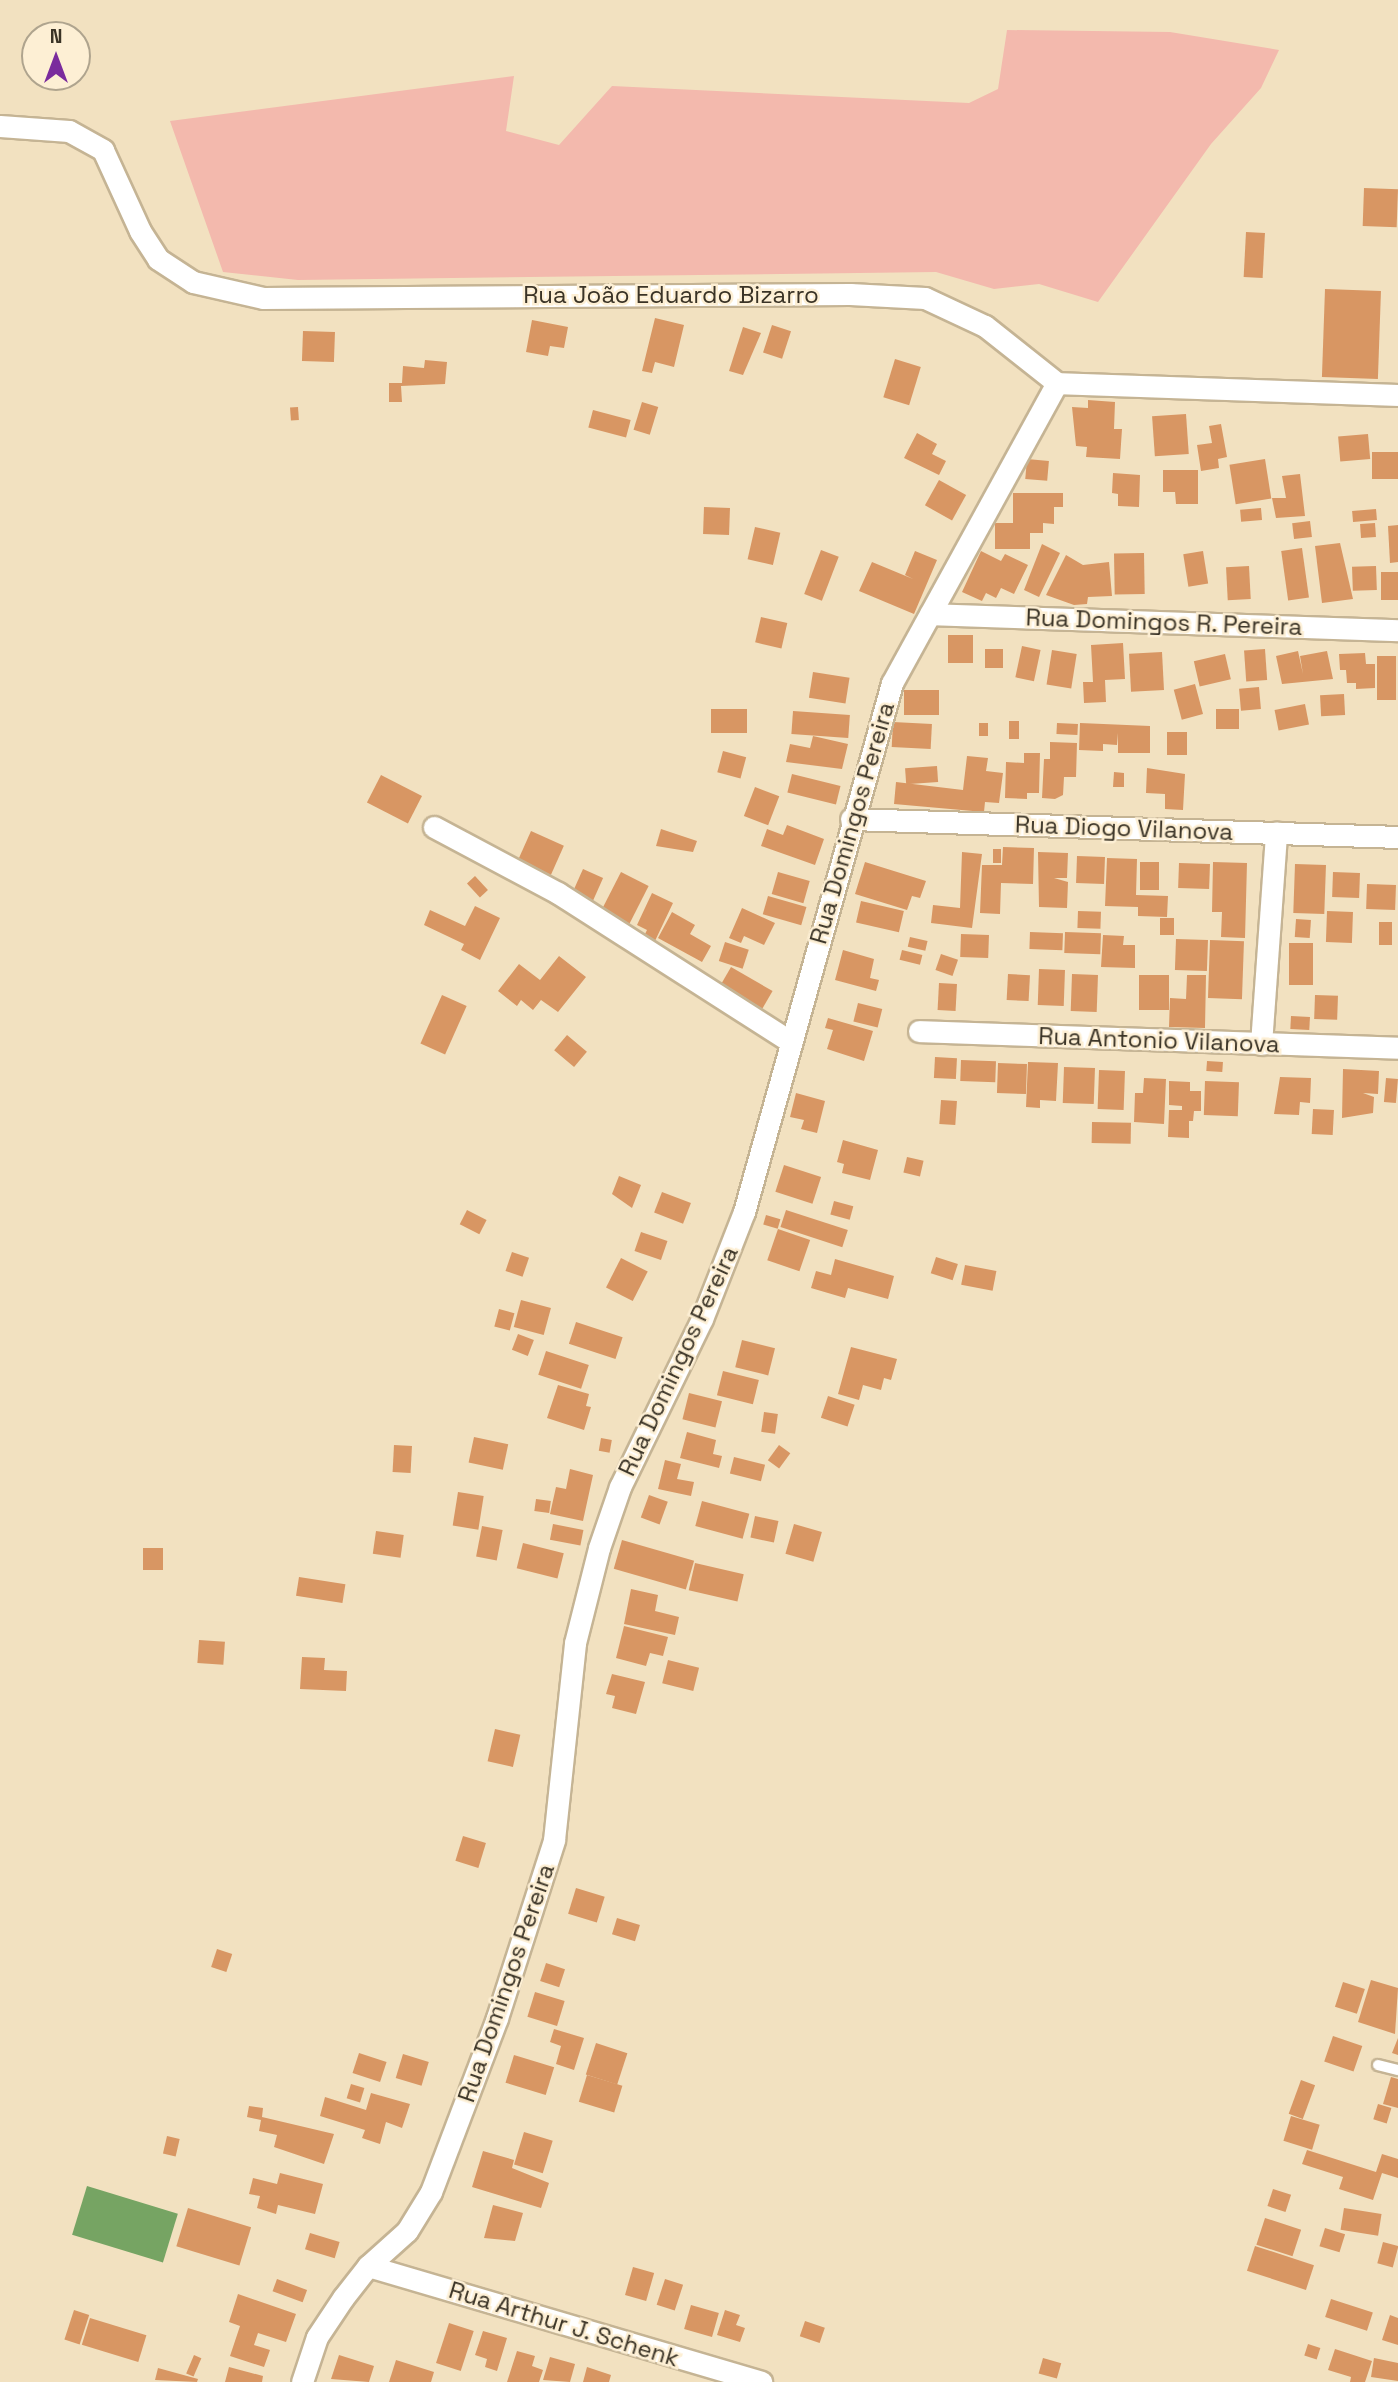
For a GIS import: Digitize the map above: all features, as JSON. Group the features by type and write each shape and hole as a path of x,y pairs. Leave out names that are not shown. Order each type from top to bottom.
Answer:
{"street":[{"name":"Rua João Eduardo Bizarro","path":"0,126 69,131 103,149 140,231 158,259 192,282 263,299 836,294 925,299 985,326 1057,383"},
{"path":"1057,383 1398,396"},
{"name":"Rua Domingos Pereira","path":"302,2382 317,2337 368,2266 407,2231 431,2192 532,1922 554,1840 575,1643 599,1548 620,1487 727,1264 763,1153 851,819 892,683 1057,383"},
{"name":"Rua Domingos R. Pereira","path":"930,614 1398,629"},
{"name":"Rua Diogo Vilanova","path":"851,819 1398,838"},
{"path":"434,827 558,893 791,1042"},
{"path":"1261,1044 1276,833"},
{"name":"Rua Antonio Vilanova","path":"919,1031 1398,1048"},
{"name":"Rua Arthur J. Schenk","path":"368,2266 761,2382"}],"lane":[{"path":"1378,2065 1398,2070"}],"shaded area":[{"path":"1007,30 1170,32 1279,50 1261,88 1211,144 1098,302 1039,284 994,289 936,272 298,280 223,272 170,121 514,76 506,131 559,145 612,86 969,103 998,89"},
{"path":"87,2186 178,2214 163,2263 72,2235"}],"building":[{"path":"1364,188 1398,189 1397,227 1363,226"},
{"path":"1246,232 1265,233 1263,278 1244,277"},
{"path":"1325,289 1381,291 1378,379 1322,377"},
{"path":"655,318 684,325 674,367 655,362 652,373 642,371"},
{"path":"532,320 568,327 564,348 550,346 548,356 526,352"},
{"path":"772,325 791,331 782,359 763,353"},
{"path":"743,327 761,333 743,375 729,371"},
{"path":"303,331 335,332 334,362 302,361"},
{"path":"895,359 921,367 909,405 883,397"},
{"path":"425,360 447,362 445,384 401,386 402,402 389,402 389,383 402,383 403,366 424,368"},
{"path":"1088,400 1115,402 1114,429 1122,429 1120,459 1086,457 1087,447 1076,446 1072,407 1088,408"},
{"path":"642,402 658,407 650,435 634,430"},
{"path":"298,407 299,420 291,421 290,408"},
{"path":"593,410 631,420 626,437 588,427"},
{"path":"1186,414 1189,454 1155,456 1152,416"},
{"path":"1221,424 1227,457 1218,459 1219,468 1201,471 1197,445 1212,443 1209,426"},
{"path":"917,433 937,444 932,454 946,461 939,475 904,458"},
{"path":"1368,434 1370,459 1340,462 1338,437"},
{"path":"1372,452 1398,452 1398,479 1372,479"},
{"path":"1027,459 1049,461 1047,481 1025,479"},
{"path":"1265,459 1271,499 1236,504 1229,465"},
{"path":"1163,470 1198,470 1198,504 1176,504 1175,492 1163,492"},
{"path":"1113,473 1140,475 1139,507 1118,506 1118,494 1112,493"},
{"path":"1300,474 1305,516 1276,518 1272,498 1286,498 1282,476"},
{"path":"939,480 966,495 952,520 925,505"},
{"path":"1013,493 1063,493 1063,507 1054,507 1054,524 1043,523 1043,533 1030,533 1030,549 995,549 995,523 1013,523"},
{"path":"704,507 730,508 729,535 703,534"},
{"path":"1261,508 1262,520 1241,522 1240,510"},
{"path":"1376,509 1377,520 1353,522 1352,511"},
{"path":"1310,521 1312,537 1294,539 1292,523"},
{"path":"1375,523 1376,537 1361,538 1360,524"},
{"path":"1398,525 1398,562 1390,563 1388,526"},
{"path":"755,527 780,533 773,565 748,559"},
{"path":"1340,543 1353,599 1322,603 1315,546"},
{"path":"1042,544 1060,553 1039,597 1024,590"},
{"path":"1302,548 1309,598 1288,600 1281,551"},
{"path":"821,550 839,557 822,601 804,594"},
{"path":"915,551 937,560 914,614 859,591 872,562 913,579 905,575"},
{"path":"981,551 1001,561 1005,554 1028,565 1014,594 1001,588 996,598 986,593 982,601 962,592"},
{"path":"1203,551 1208,584 1188,587 1183,554"},
{"path":"1144,553 1145,594 1115,595 1114,554"},
{"path":"1066,555 1083,565 1109,562 1112,596 1088,597 1087,604 1074,605 1046,595"},
{"path":"1249,566 1251,599 1228,600 1226,567"},
{"path":"1376,566 1377,590 1353,591 1352,567"},
{"path":"1381,572 1398,572 1398,600 1381,600"},
{"path":"761,617 787,623 781,648 755,642"},
{"path":"948,635 973,635 973,663 948,663"},
{"path":"1123,643 1125,679 1105,680 1106,702 1084,703 1083,682 1093,682 1091,645"},
{"path":"1022,646 1041,650 1034,681 1015,677"},
{"path":"985,649 1003,649 1003,668 985,668"},
{"path":"1265,649 1267,680 1246,681 1244,650"},
{"path":"1052,650 1077,654 1071,688 1047,685"},
{"path":"1298,651 1303,674 1300,656 1327,651 1333,679 1282,684 1276,656"},
{"path":"1162,652 1164,690 1131,692 1129,654"},
{"path":"1365,653 1366,664 1375,664 1375,688 1356,689 1356,683 1347,683 1346,670 1340,670 1339,654"},
{"path":"1225,654 1231,679 1200,687 1194,661"},
{"path":"1377,656 1396,656 1396,700 1377,700"},
{"path":"813,672 850,678 845,703 809,698"},
{"path":"1195,684 1203,714 1182,720 1174,690"},
{"path":"1259,687 1261,709 1241,711 1239,689"},
{"path":"904,690 939,690 939,715 904,715"},
{"path":"1344,694 1345,715 1321,716 1320,695"},
{"path":"1305,704 1309,725 1279,731 1275,710"},
{"path":"711,709 747,709 747,733 711,733"},
{"path":"1216,709 1239,709 1239,729 1216,729"},
{"path":"793,711 850,715 848,738 791,734"},
{"path":"1009,721 1019,721 1019,739 1009,739"},
{"path":"893,722 932,724 931,749 892,747"},
{"path":"979,723 988,723 988,736 979,736"},
{"path":"1057,723 1078,724 1077,735 1056,734"},
{"path":"1080,723 1150,726 1150,753 1118,753 1118,733 1117,745 1103,744 1103,751 1079,750"},
{"path":"1167,732 1187,732 1187,755 1167,755"},
{"path":"813,736 848,744 842,769 786,762 790,744 810,748"},
{"path":"1050,742 1077,743 1076,777 1064,777 1063,795 1055,799 1042,798 1044,759 1050,759"},
{"path":"723,751 746,757 740,778 717,772"},
{"path":"1024,753 1040,753 1039,793 1027,793 1027,799 1005,798 1006,762 1024,763"},
{"path":"967,756 988,758 986,771 1003,773 999,803 985,802 984,812 894,804 896,782 963,790"},
{"path":"937,766 938,782 906,784 905,768"},
{"path":"1147,768 1185,774 1183,810 1165,809 1165,794 1146,793"},
{"path":"1114,772 1124,773 1124,787 1113,787"},
{"path":"792,774 841,786 836,805 787,792"},
{"path":"381,775 422,796 408,824 367,803"},
{"path":"755,787 779,796 768,825 744,816"},
{"path":"787,825 824,839 815,865 761,846 767,829 783,835"},
{"path":"661,829 697,841 693,852 656,846"},
{"path":"531,831 564,846 551,875 518,860"},
{"path":"1003,847 1034,848 1033,884 1001,883 1000,914 980,913 982,865 1002,865"},
{"path":"993,849 1001,849 1001,863 993,863"},
{"path":"962,852 982,854 972,928 931,923 933,905 960,908"},
{"path":"1038,852 1068,853 1067,878 1054,878 1068,882 1067,908 1039,907"},
{"path":"1077,856 1105,857 1104,884 1076,883"},
{"path":"1107,858 1137,859 1136,895 1168,896 1167,917 1138,916 1138,907 1105,906"},
{"path":"865,862 926,881 920,898 912,896 907,910 855,894"},
{"path":"1140,862 1159,862 1159,890 1140,890"},
{"path":"1213,862 1247,863 1245,938 1221,937 1222,912 1212,912"},
{"path":"1179,863 1210,864 1209,889 1178,888"},
{"path":"1295,864 1326,865 1324,914 1293,913"},
{"path":"583,869 603,878 593,902 572,893"},
{"path":"621,872 649,886 628,926 601,912"},
{"path":"778,872 810,881 803,903 772,894"},
{"path":"1333,872 1360,873 1359,898 1332,897"},
{"path":"475,876 488,890 480,897 467,884"},
{"path":"1367,884 1396,885 1395,910 1366,909"},
{"path":"652,893 673,903 654,943 643,938 647,930 637,925"},
{"path":"768,896 806,907 801,925 763,914"},
{"path":"861,901 904,911 899,932 856,922"},
{"path":"475,906 500,918 480,960 461,950 464,944 424,925 430,910 465,926"},
{"path":"742,908 775,923 764,945 744,936 741,943 729,938"},
{"path":"1078,911 1101,912 1100,929 1077,928"},
{"path":"1327,911 1353,912 1352,943 1326,942"},
{"path":"672,912 695,925 690,934 711,946 702,962 658,938"},
{"path":"1160,918 1174,918 1174,935 1160,935"},
{"path":"1296,919 1311,920 1310,938 1295,937"},
{"path":"1379,922 1392,922 1392,945 1379,945"},
{"path":"1030,932 1063,933 1062,950 1029,949"},
{"path":"1065,932 1101,933 1100,954 1064,953"},
{"path":"961,934 989,935 988,958 960,957"},
{"path":"1103,935 1124,936 1123,945 1135,945 1135,968 1101,967"},
{"path":"910,937 928,941 925,951 908,947"},
{"path":"1176,939 1208,940 1207,971 1175,970"},
{"path":"1210,940 1244,941 1242,999 1208,998"},
{"path":"725,942 749,950 743,969 719,961"},
{"path":"1289,943 1313,943 1313,985 1289,985"},
{"path":"843,950 874,959 870,978 879,980 876,991 835,980"},
{"path":"902,950 922,955 920,965 900,960"},
{"path":"941,954 958,960 952,976 935,970"},
{"path":"559,956 586,977 558,1012 541,1000 533,1010 521,1000 517,1006 498,991 519,964 540,980"},
{"path":"731,967 773,991 760,1014 718,990"},
{"path":"1039,969 1065,970 1064,1006 1038,1005"},
{"path":"1008,974 1030,975 1029,1001 1007,1000"},
{"path":"1072,974 1098,975 1097,1012 1071,1011"},
{"path":"1139,975 1169,975 1169,1010 1139,1010"},
{"path":"1187,975 1206,975 1205,1028 1169,1027 1170,998 1186,999"},
{"path":"939,983 957,984 956,1011 938,1010"},
{"path":"442,995 467,1006 445,1054 420,1043"},
{"path":"1315,995 1338,996 1337,1020 1314,1019"},
{"path":"858,1003 882,1009 878,1027 853,1021"},
{"path":"1291,1016 1310,1017 1309,1030 1290,1029"},
{"path":"828,1018 873,1031 864,1061 827,1049 833,1030 825,1028"},
{"path":"567,1035 587,1052 574,1067 554,1050"},
{"path":"935,1057 957,1058 956,1079 934,1078"},
{"path":"961,1060 996,1061 995,1082 960,1081"},
{"path":"1207,1061 1223,1062 1222,1072 1206,1071"},
{"path":"1028,1062 1058,1063 1056,1101 1040,1100 1040,1108 1026,1107"},
{"path":"998,1063 1027,1064 1026,1094 997,1093"},
{"path":"1064,1067 1095,1068 1094,1104 1063,1103"},
{"path":"1343,1069 1379,1071 1378,1094 1363,1093 1374,1097 1373,1113 1342,1118"},
{"path":"1099,1070 1125,1071 1124,1110 1098,1109"},
{"path":"1280,1077 1311,1078 1310,1103 1300,1102 1299,1115 1274,1114"},
{"path":"1144,1078 1166,1079 1164,1124 1134,1122 1135,1093 1143,1093"},
{"path":"1386,1078 1398,1079 1396,1103 1384,1102"},
{"path":"1169,1081 1190,1082 1190,1091 1201,1091 1201,1111 1194,1111 1193,1121 1189,1121 1189,1138 1168,1137 1169,1110 1182,1110 1182,1106 1169,1105"},
{"path":"1205,1081 1239,1082 1238,1116 1204,1115"},
{"path":"796,1093 825,1101 817,1133 801,1129 804,1120 790,1117"},
{"path":"941,1100 957,1101 955,1125 939,1124"},
{"path":"1313,1109 1334,1110 1333,1135 1312,1134"},
{"path":"1092,1122 1131,1123 1131,1144 1092,1143"},
{"path":"843,1140 878,1150 870,1180 842,1173 844,1164 837,1162"},
{"path":"907,1157 924,1161 920,1176 903,1173"},
{"path":"784,1165 821,1177 812,1204 775,1192"},
{"path":"619,1176 641,1185 632,1208 612,1194"},
{"path":"662,1192 691,1203 683,1224 654,1213"},
{"path":"834,1201 853,1206 850,1220 830,1215"},
{"path":"467,1210 487,1220 479,1234 460,1224"},
{"path":"786,1210 848,1230 842,1247 780,1227"},
{"path":"766,1215 780,1219 778,1229 763,1225"},
{"path":"778,1229 810,1240 799,1271 767,1260"},
{"path":"641,1232 667,1241 661,1260 634,1251"},
{"path":"512,1252 529,1258 523,1277 505,1271"},
{"path":"936,1257 958,1264 953,1280 931,1273"},
{"path":"621,1258 648,1272 633,1301 606,1287"},
{"path":"835,1259 894,1276 888,1299 848,1288 845,1298 811,1288 816,1271 831,1275"},
{"path":"965,1265 996,1271 993,1291 961,1285"},
{"path":"521,1300 551,1308 544,1335 514,1327"},
{"path":"499,1309 514,1313 510,1331 494,1326"},
{"path":"576,1322 623,1337 615,1359 569,1344"},
{"path":"518,1334 534,1340 528,1356 512,1350"},
{"path":"742,1340 775,1348 768,1375 735,1367"},
{"path":"851,1347 897,1359 891,1380 884,1378 881,1390 863,1385 859,1400 838,1394"},
{"path":"546,1351 589,1365 581,1389 538,1375"},
{"path":"723,1371 759,1380 753,1404 717,1395"},
{"path":"558,1385 589,1394 586,1406 591,1407 584,1430 547,1418"},
{"path":"689,1393 722,1401 715,1427 682,1419"},
{"path":"828,1396 855,1405 848,1427 821,1418"},
{"path":"764,1412 778,1414 775,1434 761,1432"},
{"path":"687,1432 716,1440 713,1454 722,1456 719,1468 680,1458"},
{"path":"474,1437 508,1444 503,1470 469,1462"},
{"path":"601,1438 612,1440 610,1453 599,1451"},
{"path":"394,1445 412,1446 411,1473 393,1472"},
{"path":"779,1445 790,1453 779,1469 768,1460"},
{"path":"734,1457 765,1465 761,1481 730,1473"},
{"path":"665,1460 681,1464 677,1479 694,1482 691,1496 658,1489"},
{"path":"570,1469 593,1475 583,1521 550,1514 556,1487 566,1489"},
{"path":"458,1492 484,1496 478,1530 453,1526"},
{"path":"649,1495 668,1502 660,1524 641,1518"},
{"path":"536,1499 551,1501 549,1513 534,1511"},
{"path":"702,1501 749,1514 743,1539 695,1526"},
{"path":"755,1516 778,1521 774,1543 750,1538"},
{"path":"553,1524 583,1530 580,1546 550,1540"},
{"path":"794,1524 822,1532 813,1562 785,1554"},
{"path":"482,1526 503,1530 497,1560 476,1556"},
{"path":"376,1531 404,1535 401,1558 373,1554"},
{"path":"622,1540 694,1561 686,1590 614,1569"},
{"path":"523,1543 564,1553 557,1578 517,1568"},
{"path":"143,1548 163,1548 163,1570 143,1570"},
{"path":"695,1563 744,1574 737,1602 689,1590"},
{"path":"299,1577 345,1584 342,1603 296,1596"},
{"path":"631,1589 658,1595 655,1611 679,1617 675,1635 624,1624"},
{"path":"624,1626 668,1637 663,1656 650,1653 646,1666 616,1658"},
{"path":"199,1640 225,1642 223,1665 197,1663"},
{"path":"302,1657 325,1658 324,1670 347,1671 346,1691 300,1689"},
{"path":"668,1660 699,1668 693,1691 662,1683"},
{"path":"612,1674 645,1682 636,1714 612,1708 615,1696 606,1694"},
{"path":"495,1729 520,1735 513,1767 488,1761"},
{"path":"463,1836 486,1843 478,1868 455,1861"},
{"path":"576,1888 605,1897 597,1923 568,1914"},
{"path":"617,1918 640,1925 635,1941 612,1934"},
{"path":"217,1949 232,1954 226,1972 211,1967"},
{"path":"546,1963 565,1969 559,1987 540,1981"},
{"path":"1371,1980 1398,1988 1395,2034 1358,2022"},
{"path":"1343,1982 1365,1989 1357,2014 1335,2007"},
{"path":"535,1992 565,2001 557,2026 527,2017"},
{"path":"554,2029 584,2038 574,2070 556,2064 561,2046 550,2042"},
{"path":"1333,2036 1362,2046 1354,2072 1324,2062"},
{"path":"1398,2038 1398,2055 1392,2053"},
{"path":"596,2043 627,2053 617,2085 586,2074"},
{"path":"359,2053 387,2062 380,2082 353,2073"},
{"path":"403,2054 429,2062 422,2086 396,2078"},
{"path":"514,2055 554,2067 546,2095 506,2083"},
{"path":"587,2075 622,2086 614,2113 579,2102"},
{"path":"1391,2077 1398,2079 1398,2108 1383,2104"},
{"path":"1301,2080 1315,2085 1303,2119 1289,2114"},
{"path":"351,2084 364,2088 360,2102 347,2098"},
{"path":"371,2093 410,2104 402,2128 386,2122 380,2144 362,2138 365,2130 320,2116 325,2097 366,2110"},
{"path":"1378,2104 1391,2108 1387,2123 1373,2119"},
{"path":"249,2106 263,2108 262,2117 334,2134 324,2164 274,2147 277,2135 259,2131 261,2120 247,2117"},
{"path":"1291,2116 1320,2125 1312,2150 1283,2141"},
{"path":"524,2132 553,2141 543,2173 514,2165"},
{"path":"167,2136 180,2139 176,2156 163,2154"},
{"path":"1307,2150 1376,2172 1382,2154 1398,2159 1398,2178 1382,2173 1373,2200 1339,2189 1343,2177 1302,2164"},
{"path":"483,2151 514,2160 512,2168 549,2183 541,2208 472,2187"},
{"path":"280,2173 323,2184 315,2214 278,2205 276,2214 257,2208 260,2196 249,2194 253,2178 277,2184"},
{"path":"1273,2189 1291,2195 1286,2212 1267,2206"},
{"path":"493,2205 523,2213 515,2241 484,2238"},
{"path":"188,2208 251,2227 239,2266 176,2246"},
{"path":"1344,2208 1382,2214 1378,2236 1341,2230"},
{"path":"1265,2218 1301,2230 1292,2256 1256,2245"},
{"path":"1325,2228 1345,2234 1340,2252 1319,2246"},
{"path":"310,2233 340,2242 335,2258 305,2249"},
{"path":"1383,2242 1398,2246 1393,2267 1377,2263"},
{"path":"1255,2246 1314,2265 1306,2290 1247,2271"},
{"path":"633,2267 654,2273 646,2301 625,2295"},
{"path":"277,2279 307,2290 303,2302 273,2291"},
{"path":"665,2279 683,2285 675,2311 657,2305"},
{"path":"238,2294 296,2314 286,2342 258,2333 254,2345 270,2350 264,2367 230,2356 240,2326 229,2322"},
{"path":"1331,2299 1373,2313 1367,2331 1325,2317"},
{"path":"691,2305 719,2313 712,2337 684,2329"},
{"path":"74,2310 89,2315 80,2344 64,2339"},
{"path":"725,2310 740,2315 736,2325 745,2328 740,2342 717,2335"},
{"path":"1390,2315 1398,2318 1398,2345 1382,2340"},
{"path":"90,2318 146,2335 138,2362 82,2345"},
{"path":"805,2321 825,2328 820,2343 800,2336"},
{"path":"449,2323 474,2331 461,2371 436,2363"},
{"path":"483,2331 507,2338 497,2371 485,2367 487,2359 475,2355"},
{"path":"1308,2344 1320,2348 1317,2359 1304,2355"},
{"path":"1335,2349 1372,2361 1365,2382 1350,2382 1351,2377 1328,2370"},
{"path":"517,2351 535,2356 532,2366 543,2370 539,2382 507,2382"},
{"path":"194,2355 201,2358 194,2377 186,2373"},
{"path":"339,2355 374,2366 369,2382 331,2379"},
{"path":"550,2357 575,2364 570,2382 543,2380"},
{"path":"1043,2358 1061,2363 1057,2379 1039,2373"},
{"path":"1374,2358 1398,2363 1398,2381 1371,2377"},
{"path":"396,2360 434,2372 431,2382 389,2382"},
{"path":"229,2367 263,2376 262,2382 225,2382"},
{"path":"587,2367 611,2375 609,2382 583,2382"},
{"path":"158,2368 198,2379 197,2382 155,2380"}]}
